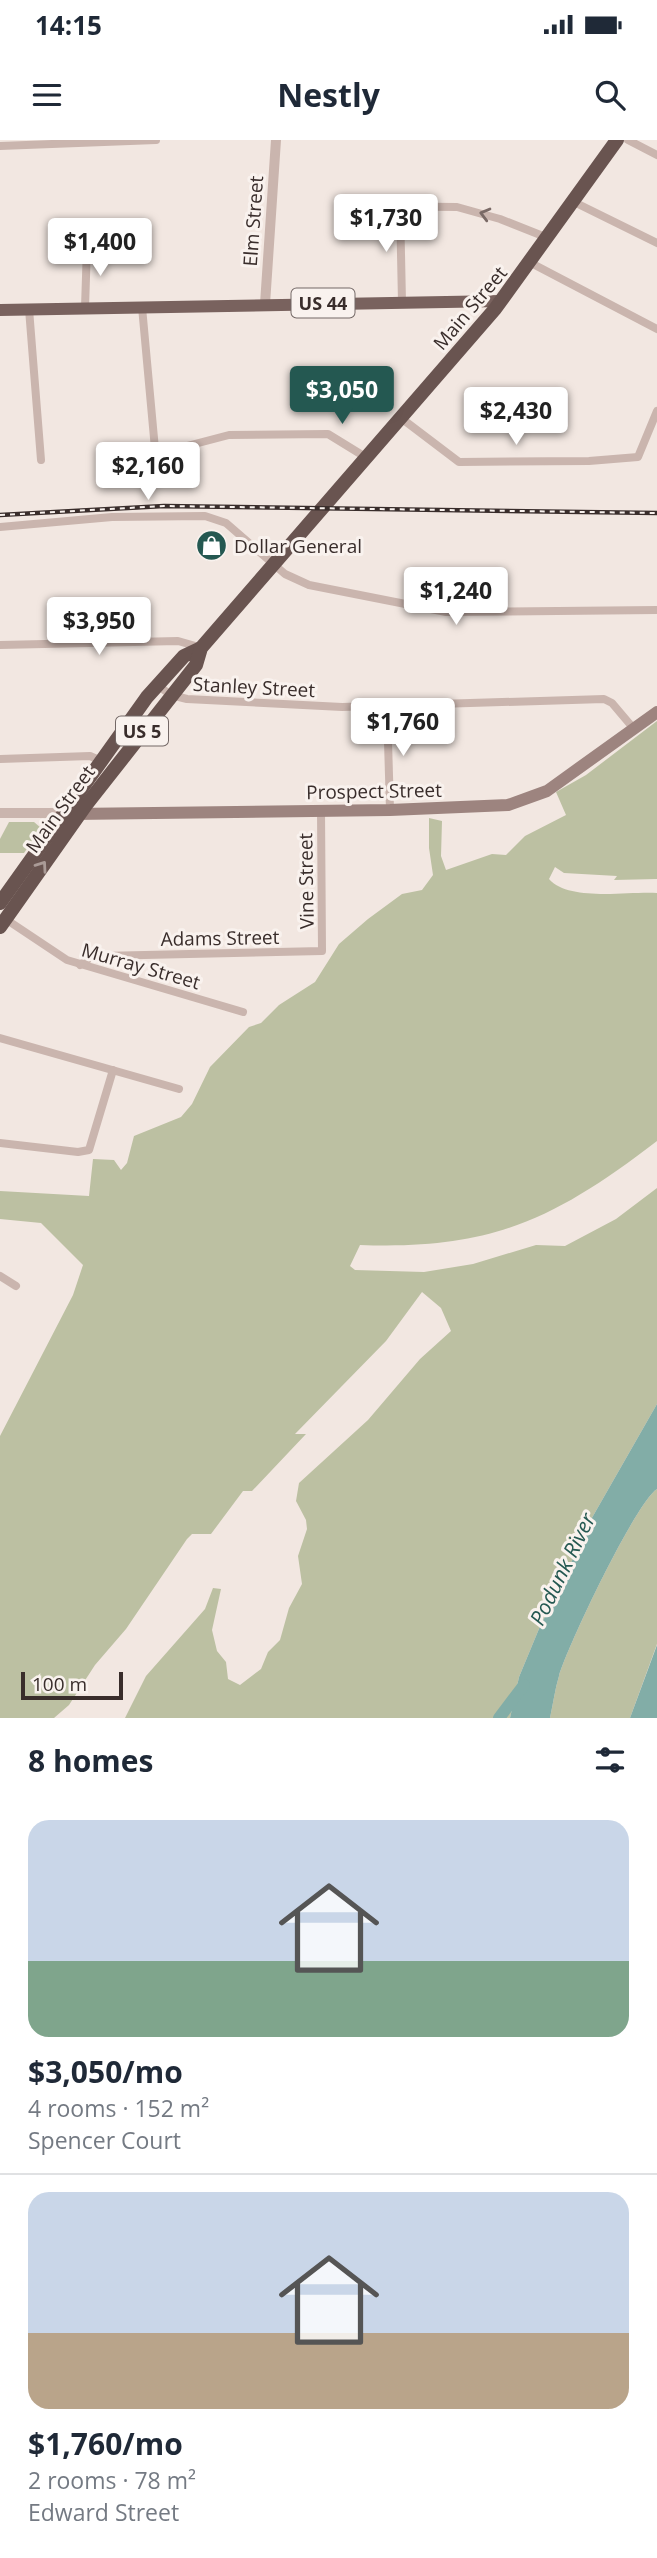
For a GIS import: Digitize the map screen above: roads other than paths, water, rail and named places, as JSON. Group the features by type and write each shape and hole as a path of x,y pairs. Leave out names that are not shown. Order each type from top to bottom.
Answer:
{"highway":[{"name":"Main Street","path":"0,903 64,813 196,664 201,648 501,302 617,140"},
{"name":"Main Street","path":"2,920 80,814 157,685 184,656 201,648"}],"main road":[{"name":"US 44","path":"0,310 501,302"},
{"name":"Prospect Street","path":"64,813 390,810 485,807 525,801 556,785 657,712"}],"street":[{"path":"0,146 156,140"},
{"name":"Elm Street","path":"265,304 276,140"},
{"path":"628,140 657,155"},
{"path":"574,202 657,243"},
{"path":"350,206 457,207 500,219 548,238"},
{"path":"400,206 401,302"},
{"path":"85,308 87,246"},
{"path":"531,263 657,329"},
{"path":"142,307 155,449 187,446 229,435 328,434 367,458"},
{"path":"29,309 41,460"},
{"path":"401,418 459,462 589,461 638,457 657,411"},
{"path":"0,527 112,517 205,516 226,523 274,564 303,583 446,612 657,610"},
{"path":"0,645 178,641 201,648"},
{"name":"Stanley Street","path":"157,685 171,695 187,699 342,707 606,699 634,729"},
{"path":"387,706 390,810"},
{"path":"0,759 91,757 108,764"},
{"name":"Vine Street","path":"321,811 322,951"},
{"path":"0,813 64,813"},
{"name":"Murray Street","path":"2,920 55,954 80,965 243,1012"},
{"name":"Adams Street","path":"80,965 91,957 100,956 322,951"},
{"path":"0,1038 179,1089"},
{"path":"0,1143 78,1152 89,1150 113,1070"},
{"path":"0,1276 16,1286"}],"water":[{"path":"657,1404 657,1489 634,1520 588,1608 559,1676 550,1718 510,1718 519,1677 585,1530"},
{"path":"657,1645 657,1718 630,1718"}],"waterway":[{"name":"Podunk River","path":"499,1718 524,1685"}],"railway":[{"path":"0,515 164,506 657,513"}],"place":[{"name":"Dollar General","path":"211,546"}]}
